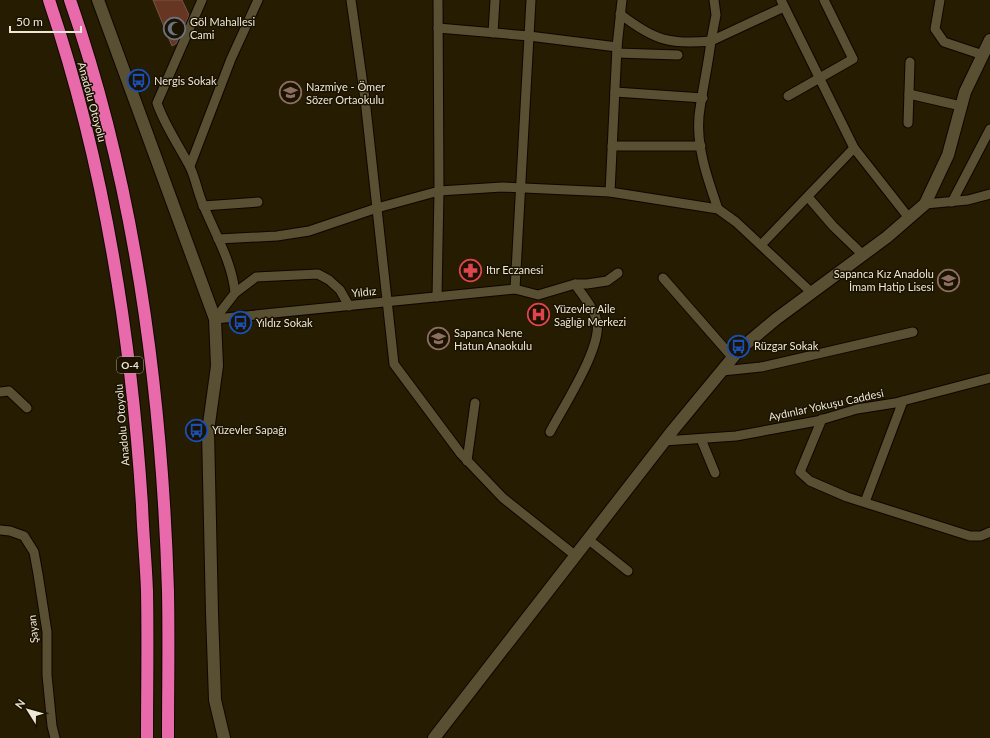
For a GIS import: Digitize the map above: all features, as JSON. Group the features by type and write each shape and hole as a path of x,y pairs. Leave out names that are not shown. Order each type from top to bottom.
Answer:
{"highway":[{"name":"Anadolu Otoyolu","path":"48,0 88,133 111,238 128,344 138,453 147,591 147,738"},
{"name":"Anadolu Otoyolu","path":"70,0 110,131 132,235 149,341 160,452 168,591 168,738"}],"street":[{"path":"98,0 215,319 217,366 208,430 215,700 224,738"},
{"path":"190,166 231,59 258,0"},
{"path":"351,0 377,208 386,302 394,364 430,415 467,461 503,498 576,556"},
{"path":"437,297 439,190 438,0"},
{"path":"493,33 495,0"},
{"path":"532,0 515,289 538,295 575,284 606,281 618,273"},
{"path":"610,192 617,50 622,0"},
{"path":"714,0 716,15 699,117 701,146 708,178 718,209"},
{"path":"788,96 853,59 824,0"},
{"path":"940,0 935,29 944,42 982,55"},
{"path":"201,1 157,103 162,119 190,166 203,206 225,254 234,282 235,294"},
{"path":"620,14 652,36 671,42 689,43 711,41 783,3 854,148 909,218"},
{"path":"438,28 530,36 617,50 678,55"},
{"path":"434,738 589,540 664,441 739,350 776,319 863,255 925,204 948,155 965,92 989,42"},
{"path":"908,123 910,62"},
{"path":"615,92 703,98"},
{"path":"909,94 961,106"},
{"path":"952,202 990,128"},
{"path":"612,146 701,146"},
{"path":"761,245 854,148"},
{"path":"218,239 277,236 309,231 377,208 439,190 502,187 610,192 718,209 736,222 812,293"},
{"path":"925,204 968,200 990,194"},
{"path":"808,197 833,226 863,255"},
{"path":"203,206 258,202"},
{"path":"215,319 235,294 256,277 318,274 329,280 340,290 349,306"},
{"path":"663,278 733,358"},
{"path":"550,432 586,365 596,341 597,321 575,284"},
{"name":"Yıldız","path":"215,319 515,289"},
{"path":"722,371 762,367 913,332"},
{"name":"Aydınlar Yokuşu Caddesi","path":"664,441 736,436 822,419 857,409 903,401 990,378"},
{"path":"0,392 9,392 27,408"},
{"path":"864,502 903,401"},
{"path":"467,461 475,403"},
{"path":"822,419 800,472 810,481 864,502 970,536 981,536 990,532"},
{"path":"701,439 715,473"},
{"name":"Şayan","path":"0,530 10,531 24,536 34,552 47,632 47,675 52,726 55,738"},
{"path":"589,540 628,571"}],"building":[{"name":"Göl Mahallesi Cami","path":"153,0 182,0 189,15 177,43 172,46"}],"place":[{"name":"Göl Mahallesi Cami","path":"175,28"},
{"name":"Nergis Sokak","path":"139,81"},
{"name":"Nazmiye - Ömer Sözer Ortaokulu","path":"290,93"},
{"name":"Itır Eczanesi","path":"470,270"},
{"name":"Sapanca Kız Anadolu İmam Hatip Lisesi","path":"949,280"},
{"name":"Yüzevler Aile Sağlığı Merkezi","path":"539,315"},
{"name":"Yıldız Sokak","path":"241,323"},
{"name":"Sapanca Nene Hatun Anaokulu","path":"438,339"},
{"name":"Rüzgar Sokak","path":"739,346"},
{"name":"Yüzevler Sapağı","path":"197,430"}]}
